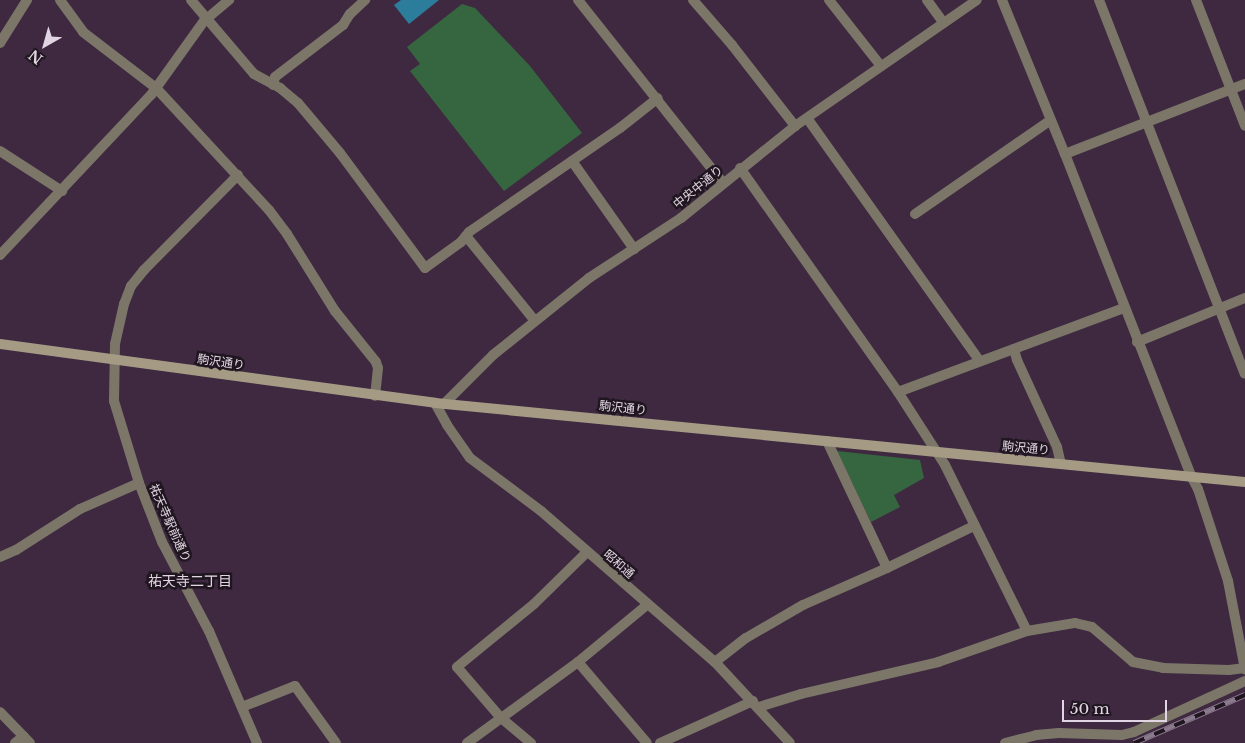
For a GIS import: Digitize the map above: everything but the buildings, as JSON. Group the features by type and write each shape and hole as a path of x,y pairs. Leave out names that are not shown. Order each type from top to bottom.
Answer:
{"main road":[{"name":"駒沢通り","path":"0,344 375,396 1245,482"}],"street":[{"path":"0,43 27,0"},
{"path":"60,0 83,32 156,88 238,175 288,234 334,311 376,362 378,368 375,396"},
{"path":"191,0 254,74 291,96 305,111 340,153 425,268 466,236 658,98"},
{"path":"0,255 62,191 156,88 207,18 229,0"},
{"path":"273,85 275,77 343,25 350,14 365,0"},
{"path":"578,0 658,98 723,183"},
{"path":"693,0 732,45 796,126"},
{"path":"829,0 881,66"},
{"path":"928,0 943,22"},
{"name":"中央中通り","path":"440,403 493,355 590,278 681,218 740,168 796,126 976,0"},
{"path":"660,743 756,704 938,662 1028,631 1075,623 1092,627 1133,662 1164,668 1229,670 1245,668 1228,581 1198,489 1137,342 1065,154 1002,0"},
{"path":"1099,0 1245,374"},
{"path":"1196,0 1245,126"},
{"path":"1065,154 1245,84"},
{"path":"807,118 980,361"},
{"path":"915,214 1051,120"},
{"path":"0,151 62,191"},
{"path":"572,161 634,249"},
{"path":"740,168 898,392 936,452 1028,631"},
{"name":"祐天寺駅前通り","path":"238,175 144,270 131,286 118,326 114,359 114,401 138,483 162,542 208,631 257,743"},
{"path":"466,236 535,321"},
{"path":"1137,342 1245,298"},
{"path":"898,392 1124,308"},
{"path":"1014,349 1017,360 1057,446 1061,464"},
{"name":"昭和通","path":"440,403 447,425 470,458 541,511 586,553 715,662 756,704 790,743"},
{"path":"827,442 887,568"},
{"path":"0,557 16,550 80,509 138,483"},
{"path":"715,662 746,638 803,605 887,568 974,526"},
{"path":"531,743 501,718 457,668 534,604 586,553"},
{"path":"467,743 578,662 647,605"},
{"path":"578,662 647,743"},
{"path":"1006,743 1036,735 1059,733 1122,735 1134,732 1245,681"},
{"path":"242,707 295,686 336,743"},
{"path":"0,712 27,739 15,743"}],"green space":[{"path":"462,4 475,8 530,66 582,133 504,191 410,71 420,64 407,47"},
{"path":"837,451 920,460 924,478 894,495 900,507 871,522"}],"water":[{"path":"401,0 439,0 409,24 394,5"}],"railway":[{"path":"1134,743 1245,695"}],"district":[{"name":"祐天寺二丁目","path":"190,581"}]}
